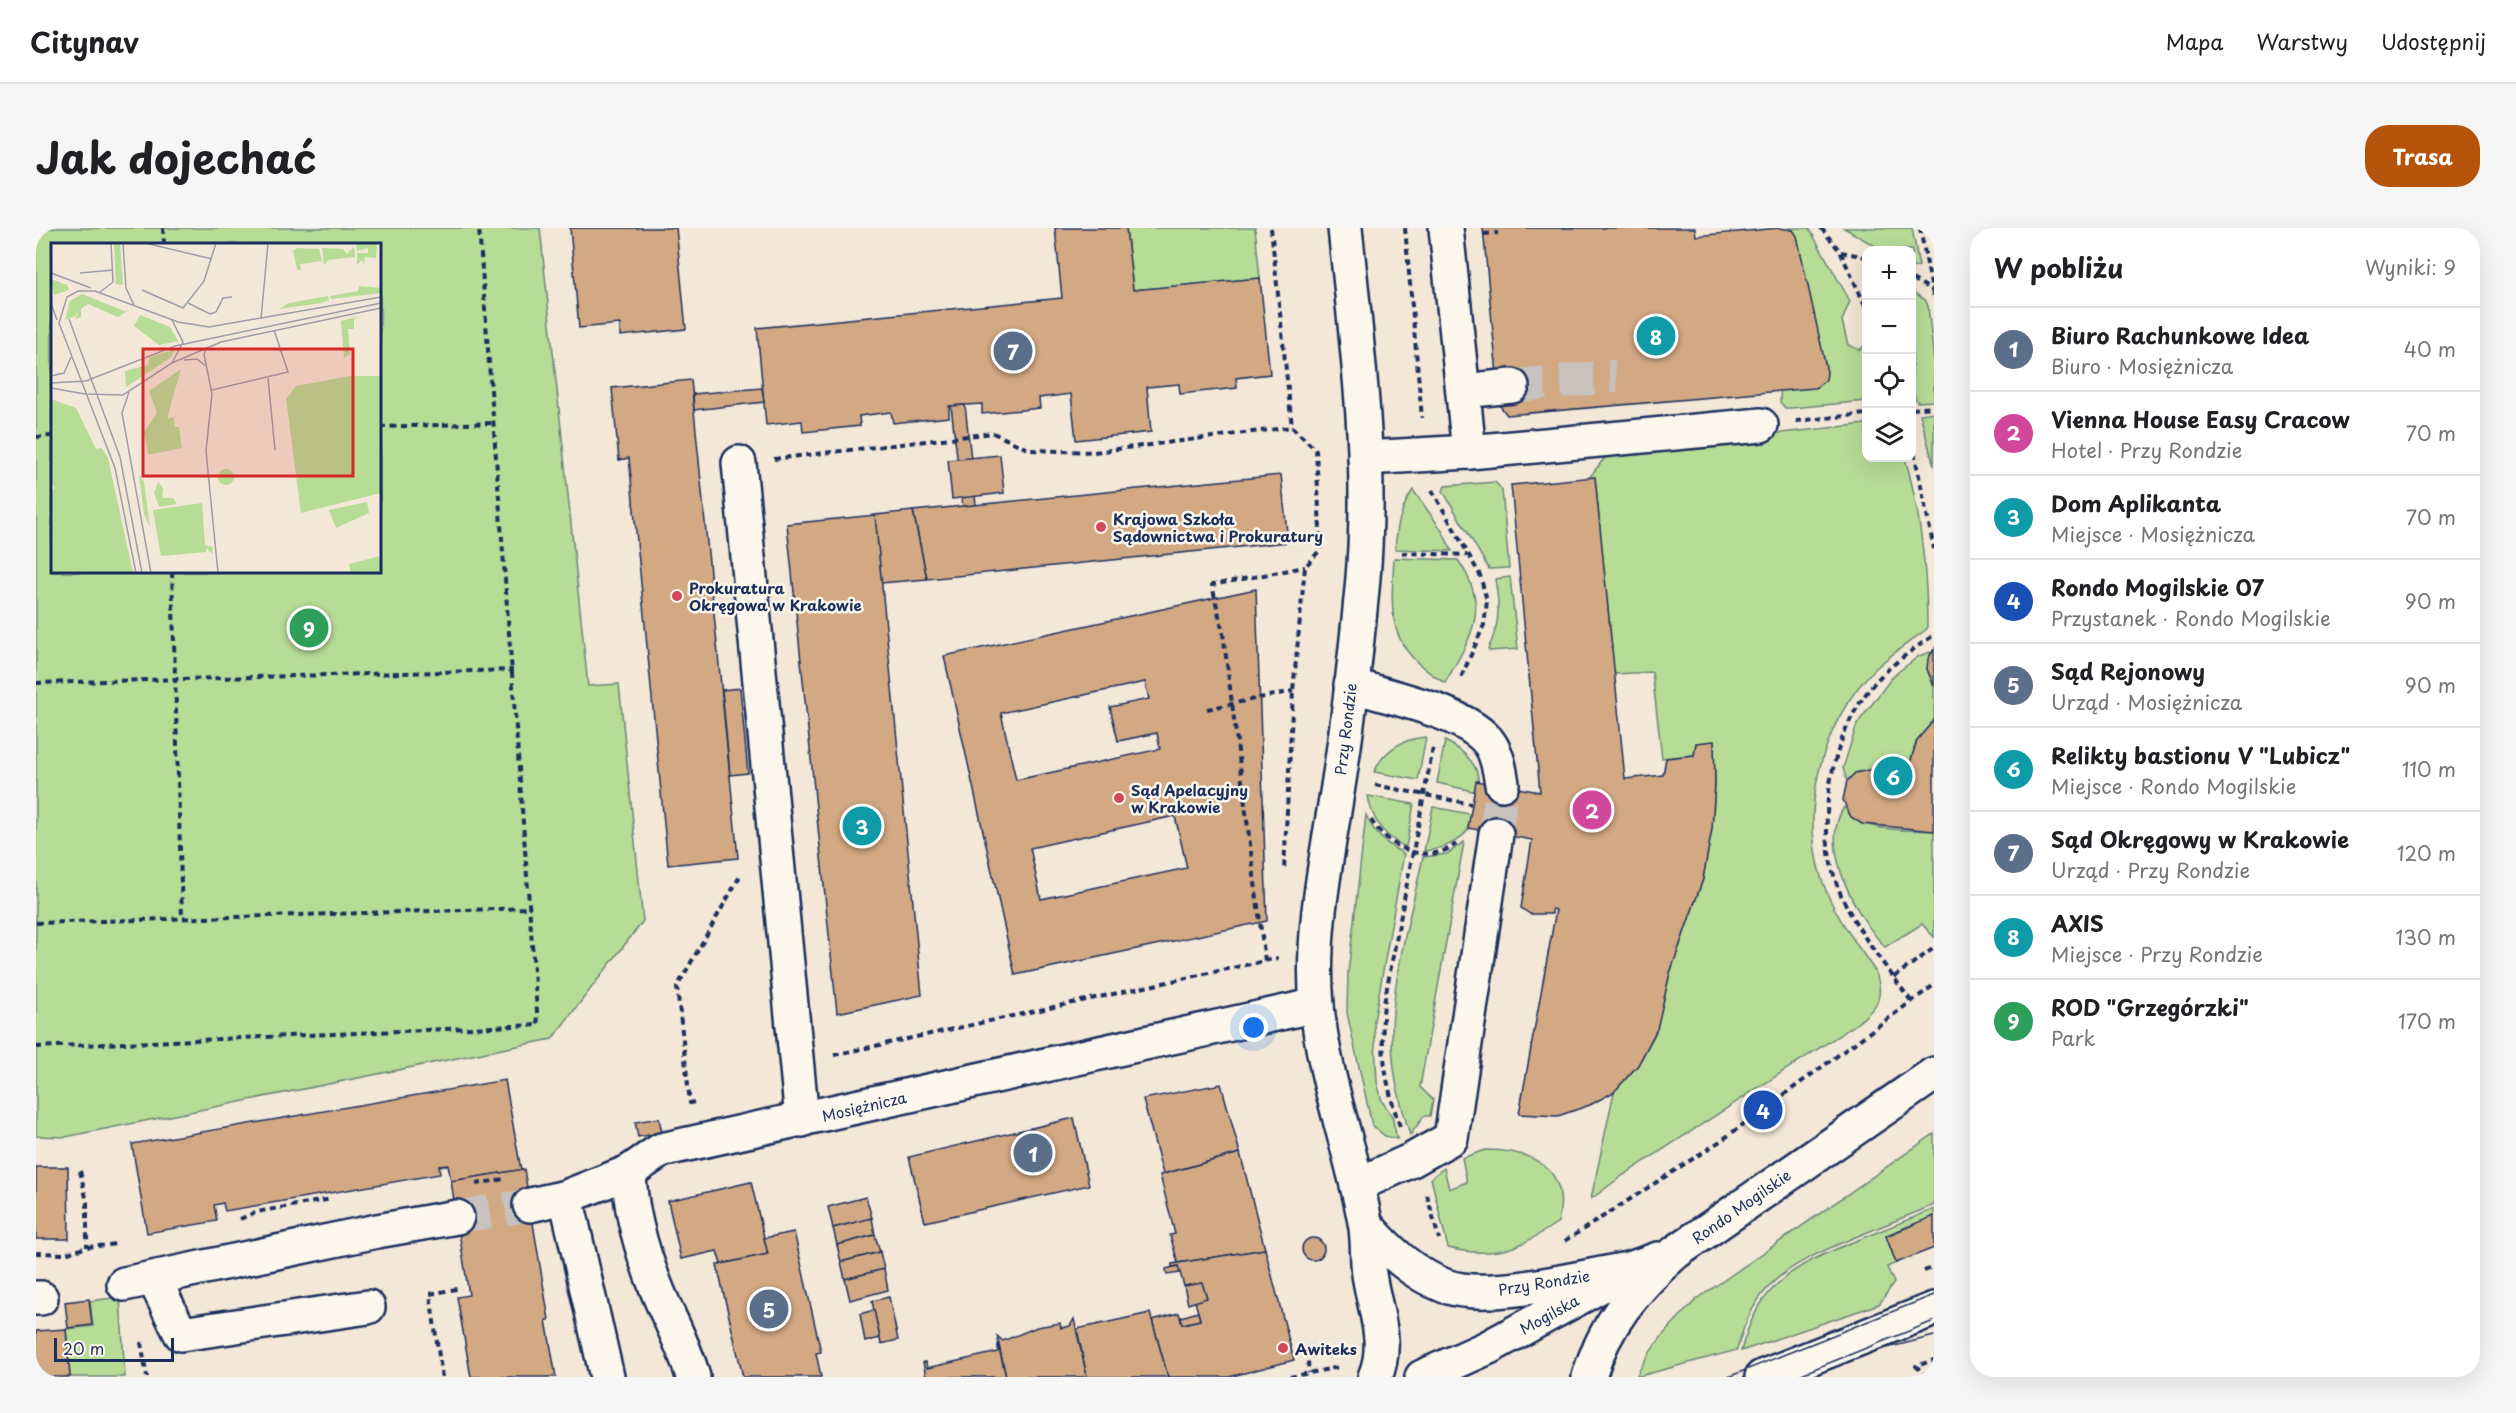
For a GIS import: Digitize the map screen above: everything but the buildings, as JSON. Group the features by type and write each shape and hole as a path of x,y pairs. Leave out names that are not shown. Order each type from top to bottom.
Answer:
{"street":[{"name":"Przy Rondzie","path":"1346,228 1361,390 1365,458 1365,551 1351,685 1319,927 1317,1005 1323,1047 1366,1225 1369,1279 1382,1336 1382,1354 1375,1377"},
{"path":"1446,228 1469,452"},
{"path":"1462,391 1512,386"},
{"path":"1365,458 1469,452 1761,425"},
{"path":"739,463 802,1120"},
{"path":"1351,685 1444,714 1478,732 1490,743 1496,755 1502,784"},
{"path":"1357,1185 1412,1160 1451,1138 1481,836"},
{"name":"Mosiężnicza","path":"530,1205 566,1197 628,1172 661,1150 1317,1005"},
{"name":"Rondo Mogilskie","path":"1589,1377 1607,1332 1629,1298 1676,1252 1934,1074"},
{"path":"628,1172 630,1199 658,1292 685,1347 693,1377"},
{"path":"566,1197 607,1377"},
{"path":"368,1307 181,1334 139,1281 377,1231 457,1217"},
{"name":"Przy Rondzie","path":"1366,1225 1401,1261 1433,1281 1462,1290 1484,1291 1524,1287 1635,1267"},
{"name":"Mogilska","path":"1422,1377 1489,1347 1635,1267 1676,1252"},
{"path":"1762,1377 1934,1309"}],"path":[{"path":"163,228 164,243"},
{"path":"36,1047 538,1025 478,228"},
{"path":"1271,228 1292,427 1316,450 1321,549 1305,567 1293,691 1284,874"},
{"path":"1405,228 1422,428"},
{"path":"1821,228 1840,252 1863,300"},
{"path":"1920,228 1934,300"},
{"path":"1840,252 1862,255"},
{"path":"1916,282 1933,291"},
{"path":"1916,409 1934,407"},
{"path":"1761,425 1862,414"},
{"path":"381,426 494,423"},
{"path":"739,463 993,433 1030,450 1094,452 1292,427"},
{"path":"36,437 51,436"},
{"path":"1915,462 1934,549"},
{"path":"1427,482 1484,588 1484,625 1459,681"},
{"path":"1265,961 1222,633 1212,585 1305,567"},
{"path":"172,573 182,918"},
{"path":"1911,1001 1866,938 1839,889 1827,828 1830,781 1846,730 1876,681 1905,655 1934,635"},
{"path":"36,683 513,670"},
{"path":"1207,709 1293,691"},
{"path":"1434,743 1384,1003 1381,1039 1390,1094 1412,1160 1425,1190 1442,1250"},
{"path":"1339,778 1469,803"},
{"path":"1368,811 1376,828 1388,840 1414,853 1439,852 1481,836"},
{"path":"701,1101 690,1103 677,987 744,868"},
{"path":"36,923 530,908"},
{"path":"796,1062 1265,961 1279,957 1279,948"},
{"path":"1894,977 1934,948"},
{"path":"1560,1245 1722,1140 1934,985"},
{"path":"80,1171 87,1202 87,1247"},
{"path":"473,1185 514,1177"},
{"path":"442,1377 430,1294 461,1288"},
{"path":"142,1343 147,1377"},
{"path":"1307,1351 1309,1373"},
{"path":"1927,1377 1916,1366 1934,1360"},
{"path":"1290,1377 1344,1366"}],"green space":[{"path":"36,228 540,228 588,686 619,684 643,921 552,1039 65,1137 36,1136"},
{"path":"1126,228 1255,228 1260,278 1133,290"},
{"path":"1790,228 1809,228 1850,301 1842,321 1848,345 1860,350 1862,348 1862,401 1791,408 1785,408 1780,402 1786,232"},
{"path":"1844,228 1912,228 1915,246 1875,246"},
{"path":"1916,250 1919,266 1916,267"},
{"path":"1916,294 1926,301 1928,306 1934,362 1934,401 1917,402"},
{"path":"1934,412 1934,466 1920,414"},
{"path":"1862,424 1862,462 1906,462 1922,543 1927,629 1876,668 1840,715 1827,743 1814,804 1813,835 1818,865 1832,903 1875,971 1880,989 1876,1004 1852,1027 1622,1176 1591,1199 1614,1092 1638,1065 1655,1034 1670,973 1703,879 1712,829 1715,783 1714,742 1696,743 1694,755 1662,758 1652,672 1614,674 1595,477 1589,478 1610,451"},
{"path":"1495,482 1502,490 1509,568 1489,569 1443,491 1445,486"},
{"path":"1413,490 1441,529 1452,551 1395,549 1400,518"},
{"path":"1394,558 1458,560 1468,577 1474,593 1476,608 1474,623 1470,637 1445,683 1412,657 1397,631 1392,599"},
{"path":"1510,577 1518,649 1490,651 1488,649 1495,632 1498,615 1495,579"},
{"path":"1931,652 1927,669 1934,686 1934,720 1917,740 1907,773 1873,769 1847,781 1843,768 1857,724 1893,676 1919,656"},
{"path":"1426,737 1418,780 1374,772 1383,758 1395,747 1409,740"},
{"path":"1445,741 1471,761 1478,775 1477,792 1437,783"},
{"path":"1368,796 1414,804 1406,847 1391,838 1380,827 1372,813"},
{"path":"1433,807 1475,815 1468,830 1456,841 1441,848 1424,851"},
{"path":"1844,807 1851,816 1872,826 1897,830 1934,831 1934,937 1922,924 1885,947 1874,934 1852,900 1838,861 1835,841 1837,823"},
{"path":"1366,815 1381,838 1404,854 1374,1021 1377,1082 1382,1101 1392,1116 1397,1139 1385,1136 1372,1125 1347,1013 1348,973"},
{"path":"1464,842 1420,1087 1433,1100 1430,1116 1424,1116 1410,1135 1397,1088 1392,1025 1394,997 1404,940 1423,857 1447,854"},
{"path":"1934,1134 1934,1205 1831,1247 1794,1266 1765,1291 1754,1307 1744,1326 1737,1350 1636,1377 1655,1345 1697,1299"},
{"path":"1485,1150 1518,1154 1544,1166 1553,1175 1559,1188 1561,1203 1558,1222 1531,1239 1506,1249 1480,1252 1448,1248 1431,1178 1444,1168 1449,1189 1467,1182 1462,1158"},
{"path":"1934,1209 1934,1216 1886,1235 1896,1263 1887,1267 1894,1283 1879,1304 1741,1351 1757,1309 1781,1280 1796,1269 1832,1251"},
{"path":"120,1297 125,1377 70,1377 66,1329 93,1326 90,1301"}],"tunnel":[{"path":"1512,386 1616,376"},
{"path":"1496,834 1502,784"},
{"path":"457,1217 530,1205"}],"tram line":[{"path":"1728,1377 1934,1295"},
{"path":"1794,1377 1934,1321"},
{"path":"1879,1350 1934,1336"}],"place":[{"name":"AXIS","path":"1656,336"},
{"name":"Sąd Okręgowy w Krakowie","path":"1013,351"},
{"name":"Krajowa Szkoła Sądownictwa i Prokuratury","path":"1101,527"},
{"name":"Prokuratura Okręgowa w Krakowie","path":"677,596"},
{"name":"ROD \"Grzegórzki\"","path":"309,628"},
{"name":"Relikty bastionu V \"Lubicz\"","path":"1893,776"},
{"name":"Sąd Apelacyjny w Krakowie","path":"1119,798"},
{"name":"Vienna House Easy Cracow","path":"1592,810"},
{"name":"Dom Aplikanta","path":"862,826"},
{"name":"Rondo Mogilskie 07","path":"1763,1110"},
{"name":"Biuro Rachunkowe Idea","path":"1033,1153"},
{"name":"Sąd Rejonowy","path":"769,1309"},
{"name":"Awiteks","path":"1283,1348"}]}
